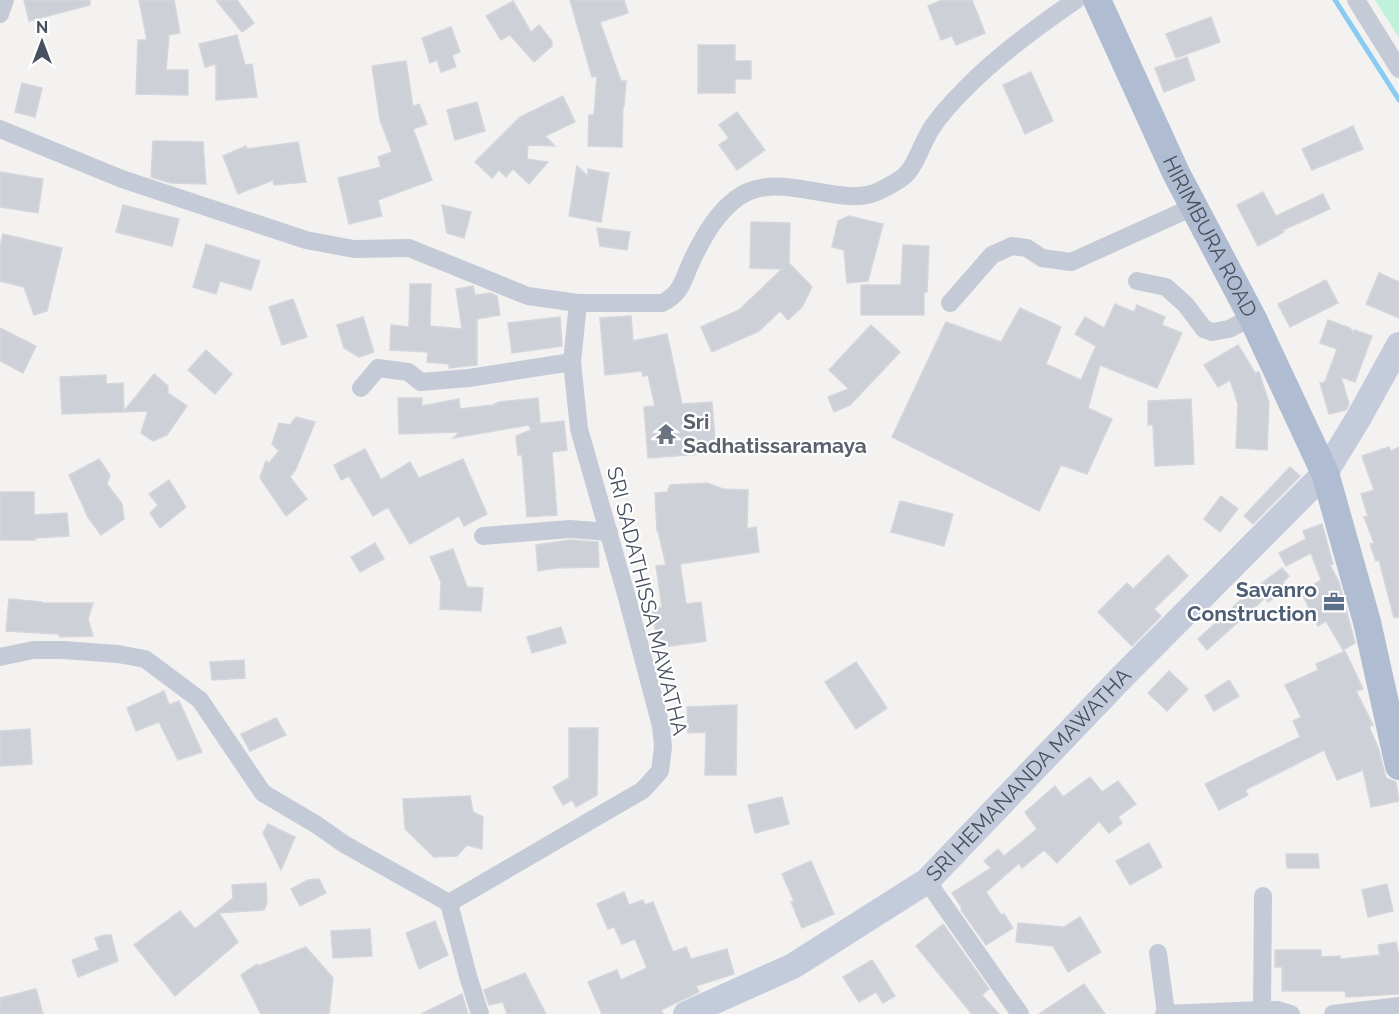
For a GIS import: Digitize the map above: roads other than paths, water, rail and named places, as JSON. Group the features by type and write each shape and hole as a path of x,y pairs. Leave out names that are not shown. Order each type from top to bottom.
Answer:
{"main road":[{"name":"HIRIMBURA ROAD","path":"1097,0 1176,173 1252,317 1325,473 1367,622 1399,766"},
{"name":"SRI HEMANANDA MAWATHA","path":"686,1014 794,966 927,881 1123,676 1325,473 1399,345"}],"street":[{"path":"0,14 5,0"},
{"path":"1,125 122,179 306,240 354,249 409,248 528,296 578,303 662,303 674,298 694,255 720,212 740,196 760,188 784,185 812,191 861,196 881,191 908,172 933,126 966,88 1045,21 1076,0"},
{"path":"1356,0 1399,69"},
{"path":"950,303 992,255 1012,246 1027,248 1042,258 1071,262 1193,207"},
{"path":"1137,281 1166,287 1186,305 1204,329 1212,332 1229,329 1252,317"},
{"name":"SRI SADATHISSA MAWATHA","path":"449,903 644,790 660,771 663,747 661,726 579,429 572,362 578,303"},
{"path":"361,388 378,368 408,372 421,382 469,378 572,362"},
{"path":"483,536 570,529 609,532"},
{"path":"0,657 33,650 63,650 118,654 145,659 200,700 263,794 318,825 344,844 449,903 480,1014"},
{"path":"927,881 1020,1014"},
{"path":"1262,1010 1263,896"},
{"path":"1158,953 1165,1013 1278,1010 1291,1014"},
{"path":"1333,1014 1399,1006"}],"waterway":[{"path":"1335,0 1399,100"}],"place":[{"name":"Sri Sadhatissaramaya","path":"666,434"},
{"name":"Savanro Construction","path":"1334,602"}]}
